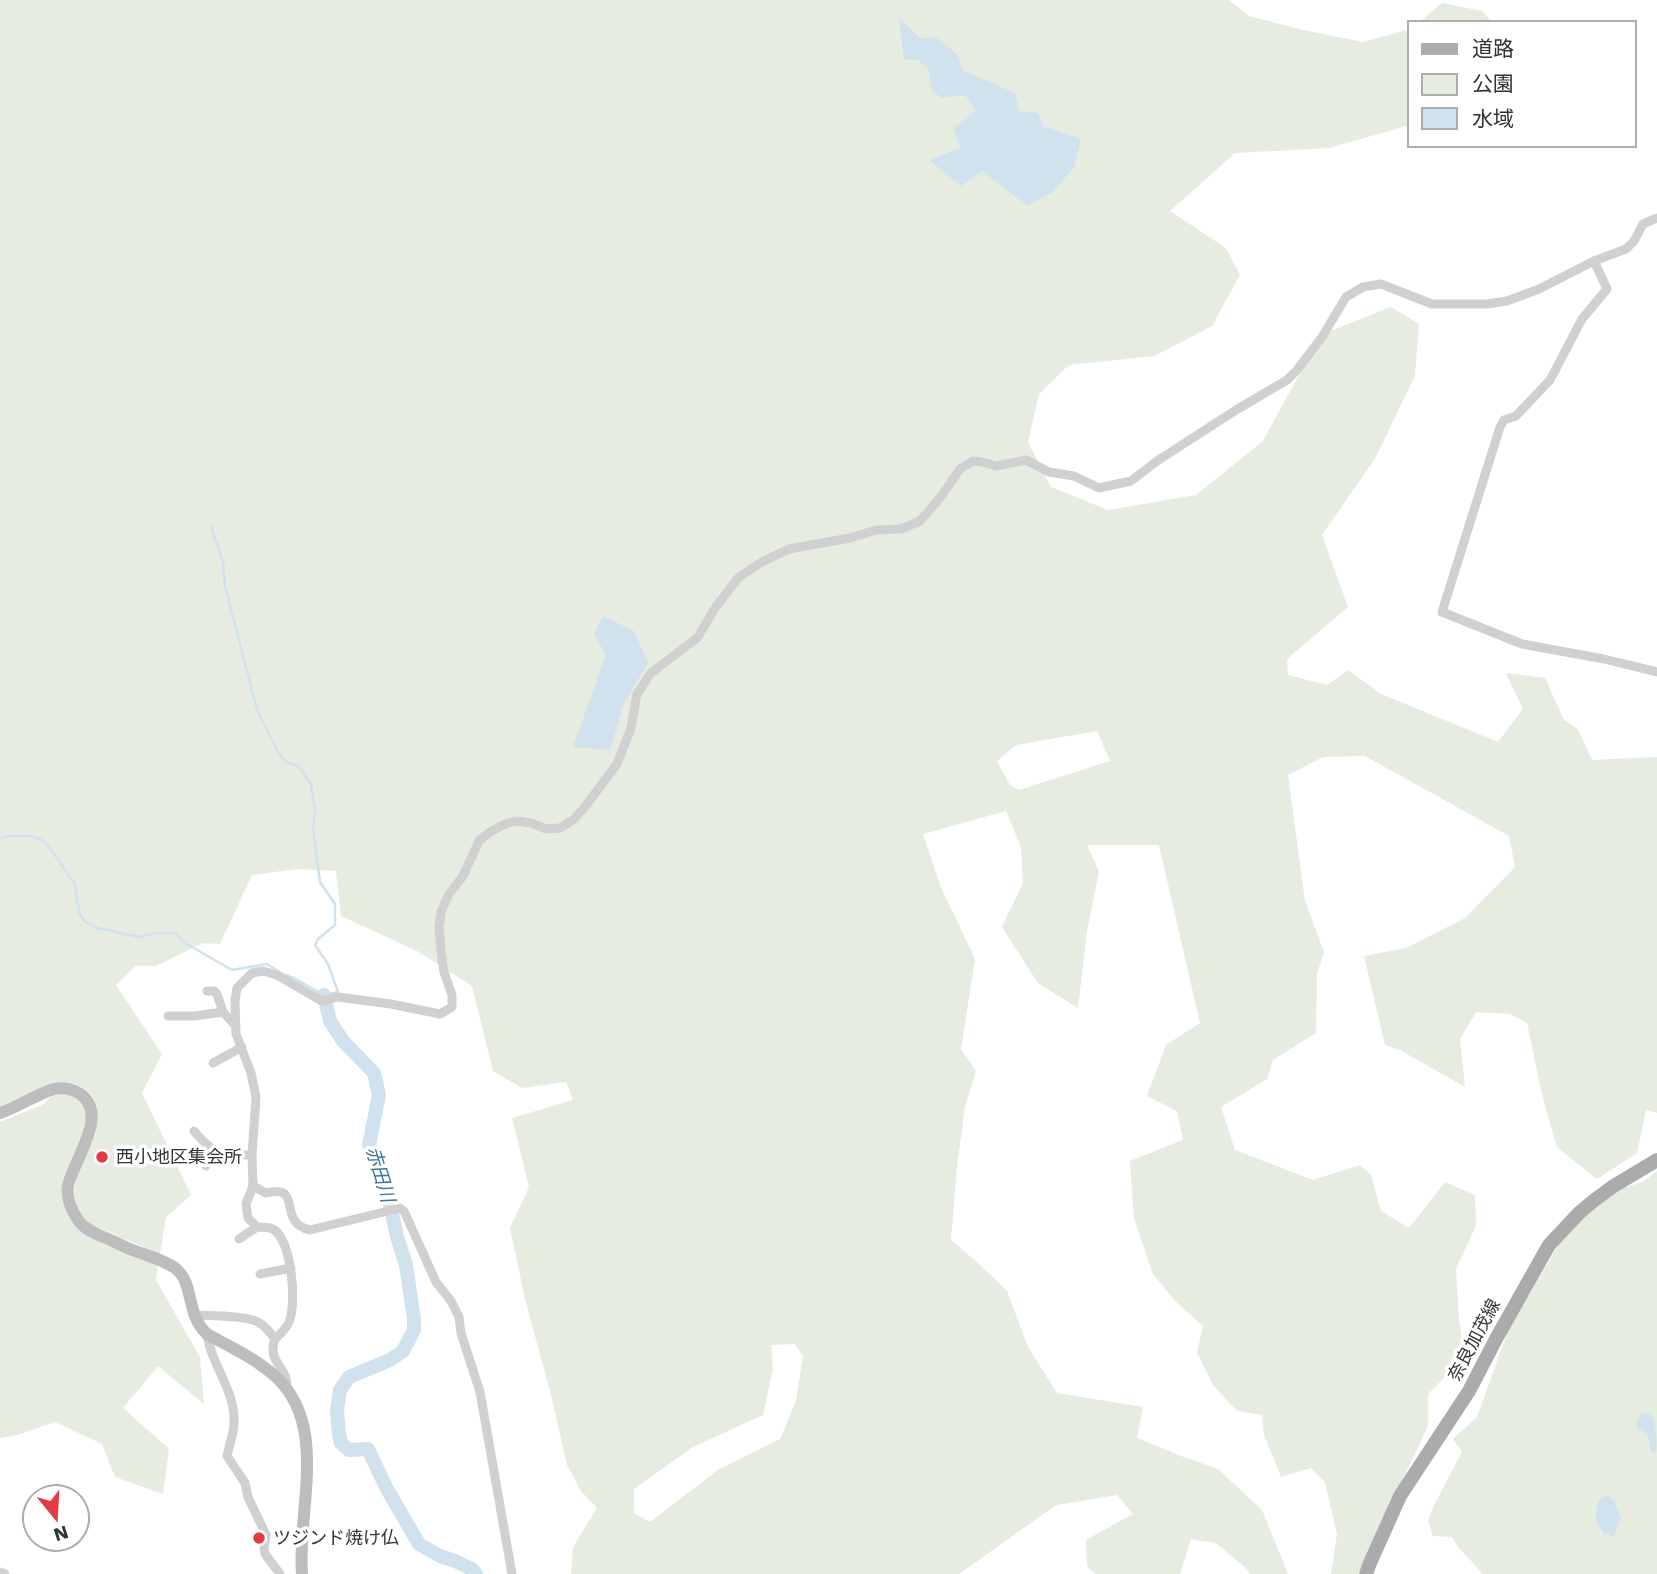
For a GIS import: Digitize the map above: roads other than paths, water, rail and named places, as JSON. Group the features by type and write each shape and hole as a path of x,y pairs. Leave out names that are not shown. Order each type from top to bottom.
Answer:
{"main road":[{"path":"0,1113 54,1089 72,1088 86,1097 92,1113 91,1126 68,1185 70,1204 80,1223 89,1230 164,1262 181,1274 201,1328 264,1367 287,1389 303,1420 307,1447 302,1574"},
{"name":"奈良加茂線","path":"1366,1574 1400,1496 1469,1391 1549,1245 1592,1202 1657,1160"}],"street":[{"path":"257,1227 248,1218 246,1203 253,1185 256,1097 251,1073 236,1034 237,988 252,973 263,971 277,975 321,1001 338,997 440,1014 452,1007 452,995 444,972 441,951 441,912 480,841 490,832 516,821 545,829 560,828 573,820 617,764 631,728 637,694 650,674 698,637 725,593 739,577 789,549 850,538 876,530 901,528 920,521 960,469 973,461 996,466 1026,460 1049,472 1074,476 1099,488 1131,481 1224,417 1287,380 1322,337 1346,297 1353,291 1373,284 1386,285 1432,304 1488,304 1507,301 1526,295 1594,261 1626,249 1634,241 1643,224 1657,218"},
{"path":"1594,261 1607,289 1583,319 1553,376 1516,416 1504,420 1500,427 1442,612 1522,645 1604,659 1657,672"},
{"path":"207,991 214,990 223,1012 235,1025"},
{"path":"168,1016 223,1012"},
{"path":"213,1063 242,1047"},
{"path":"194,1131 214,1150 228,1155 252,1155"},
{"path":"206,1166 214,1150"},
{"path":"253,1185 266,1193 282,1191 286,1195 295,1224 310,1230 388,1211 404,1211 436,1282 451,1301 458,1317 480,1392 512,1574"},
{"path":"239,1239 257,1227 264,1227 273,1229 287,1248 291,1268 292,1309 290,1321 285,1330 275,1338 272,1347 273,1355 286,1378 287,1389"},
{"path":"260,1275 291,1268"},
{"path":"194,1315 257,1321 275,1338"},
{"path":"207,1334 208,1345 226,1384 233,1408 234,1425 227,1455 245,1483 248,1497 266,1535 265,1554 280,1574"}],"water":[{"path":"899,18 921,39 936,37 958,55 962,70 1015,93 1019,111 1038,113 1043,126 1081,139 1074,167 1053,192 1027,206 982,171 961,186 929,160 960,148 954,128 976,110 965,95 941,98 931,89 929,70 918,60 904,59"},
{"path":"603,616 634,631 648,663 623,705 610,750 573,747 606,655 594,634"},
{"path":"1643,1413 1651,1413 1653,1418 1656,1453 1651,1452 1648,1435 1636,1424"},
{"path":"1608,1496 1614,1500 1621,1518 1614,1536 1604,1534 1595,1520 1598,1502 1602,1497"}],"waterway":[{"path":"211,526 223,562 225,586 257,710 285,761 299,767 311,784 320,882 335,904 335,925 318,939 315,945 328,964 338,992 324,995 286,975"},
{"name":"赤田川","path":"0,838 30,836 48,845 75,885 79,912 84,921 95,927 138,937 175,933 185,943 232,970 267,964 280,972"},
{"name":"赤田川","path":"324,995 330,1021 343,1041 374,1073 379,1095 369,1145 387,1190 406,1265 414,1319 414,1330 403,1351 390,1360 349,1377 340,1390 337,1411 341,1443 349,1450 368,1449 387,1489 419,1544 472,1569 476,1574"}],"place":[{"name":"西小地区集会所","path":"102,1157"},
{"name":"ツジンド焼け仏","path":"259,1538"}]}
